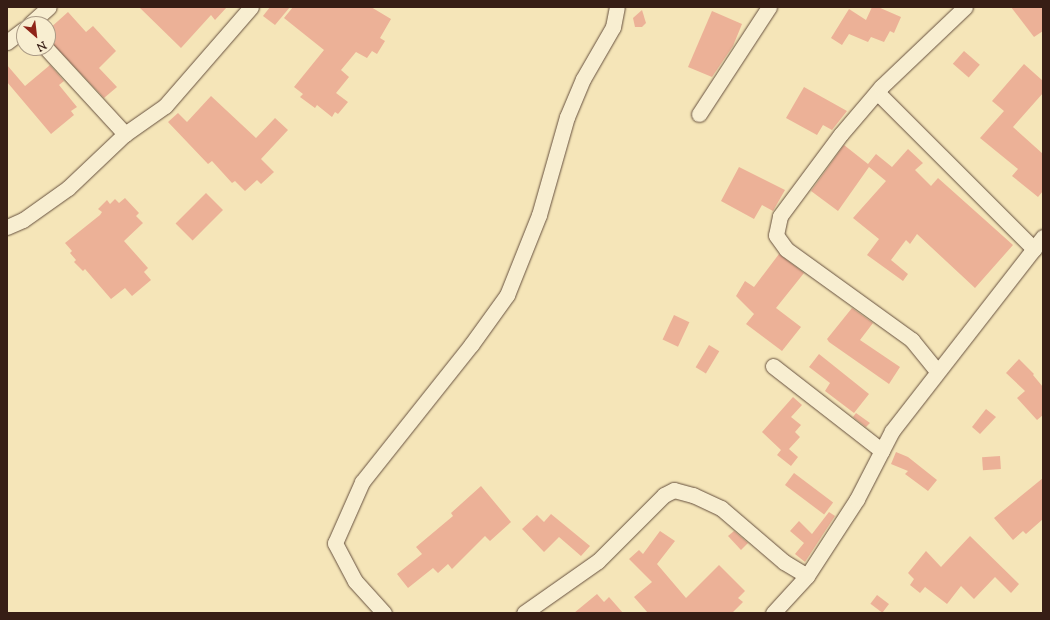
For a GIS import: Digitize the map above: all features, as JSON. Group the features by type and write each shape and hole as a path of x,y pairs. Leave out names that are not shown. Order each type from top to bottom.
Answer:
{"street":[{"path":"39,16 49,7"},
{"path":"7,227 23,220 68,188 125,134 165,106 251,7"},
{"path":"384,613 354,581 335,543 362,482 471,345 507,296 539,215 567,117 583,79 613,27 617,7"},
{"path":"699,114 769,7"},
{"path":"937,371 912,340 786,248 776,235 780,216 841,134 877,92 938,30 965,7"},
{"path":"7,42 16,35"},
{"path":"53,56 125,134"},
{"path":"773,613 807,576 857,499 892,431 937,371 1038,243 877,92"},
{"path":"773,366 882,451"},
{"path":"524,613 598,561 664,495 674,490 693,495 721,508 784,562 807,576"}],"building":[{"path":"139,7 227,7 215,20 211,15 181,48"},
{"path":"270,7 290,7 275,25 263,16"},
{"path":"293,7 371,7 391,19 380,38 385,41 377,54 372,51 367,58 356,52 341,70 349,77 336,93 348,102 338,114 335,112 332,117 317,105 315,108 300,97 303,94 294,87 324,50 284,18"},
{"path":"872,7 878,7 901,17 894,33 890,31 884,42 871,37 868,42 849,34 842,45 831,38 849,9 866,20"},
{"path":"1011,7 1043,7 1043,31 1034,37"},
{"path":"642,10 646,23 642,27 635,27 633,18"},
{"path":"712,11 742,24 733,46 712,77 688,67"},
{"path":"68,12 86,32 93,26 116,51 99,68 117,87 104,98 56,47 56,23"},
{"path":"964,51 980,65 969,78 953,64"},
{"path":"1024,64 1043,81 1043,93 1013,127 1043,154 1043,191 1038,197 1012,176 1018,169 980,138 1004,111 992,101"},
{"path":"7,65 25,86 50,65 64,81 59,85 77,107 71,111 74,115 51,134 7,82"},
{"path":"804,87 847,111 832,130 823,125 817,135 786,118"},
{"path":"211,96 256,138 275,118 288,130 261,159 274,172 261,184 257,180 245,191 235,181 232,183 212,161 208,164 168,122 178,113 187,122"},
{"path":"844,145 868,164 876,154 892,167 908,149 923,163 915,170 931,186 938,178 1013,245 975,288 917,234 910,244 906,240 891,260 908,274 903,281 867,255 879,239 853,218 886,181 869,167 838,211 811,191"},
{"path":"739,167 785,190 773,211 762,205 754,219 721,201"},
{"path":"206,193 223,210 193,240 176,223"},
{"path":"125,198 139,213 136,216 143,223 124,241 148,268 144,272 151,280 132,296 125,288 111,299 85,269 83,271 74,262 76,260 70,253 72,251 65,243 100,215 102,212 98,209 107,200 110,204 115,199 119,203"},
{"path":"779,254 804,273 776,308 801,327 782,351 746,324 754,314 736,296 745,281 754,287"},
{"path":"852,308 873,323 860,340 900,367 889,384 829,342 827,339"},
{"path":"674,315 689,322 678,347 663,339"},
{"path":"709,345 719,351 706,373 696,367"},
{"path":"819,354 869,394 854,413 825,391 830,383 809,367"},
{"path":"1019,359 1034,374 1033,375 1043,387 1043,415 1037,420 1017,398 1025,391 1006,373"},
{"path":"793,397 802,405 791,417 801,425 795,432 800,437 789,449 798,457 791,466 777,455 781,450 762,432"},
{"path":"986,409 996,417 980,434 972,427"},
{"path":"856,413 870,423 866,427 853,417"},
{"path":"896,452 908,457 937,480 928,491 905,474 908,471 891,464"},
{"path":"1000,456 1001,469 983,470 982,457"},
{"path":"794,473 833,502 824,514 785,485"},
{"path":"1043,478 1043,519 1026,534 1023,531 1013,540 994,518"},
{"path":"481,486 511,522 490,541 485,536 452,569 448,564 438,573 433,568 408,588 397,574 422,554 416,547 453,516 451,513"},
{"path":"829,512 835,516 805,562 795,554 804,543 790,531 799,521 812,534"},
{"path":"551,514 590,546 581,556 559,537 544,552 522,529 537,515 544,522"},
{"path":"660,531 675,541 657,564 686,598 719,565 745,591 738,598 743,602 732,613 648,613 634,597 652,582 629,559 639,550 643,554"},
{"path":"734,531 748,543 741,550 728,536"},
{"path":"970,536 1019,584 1011,593 995,577 974,599 961,586 947,604 925,587 920,593 910,585 914,579 908,573 926,551 941,567"},
{"path":"597,594 604,602 609,597 623,613 574,613"},
{"path":"877,595 889,604 882,613 870,604"}]}
